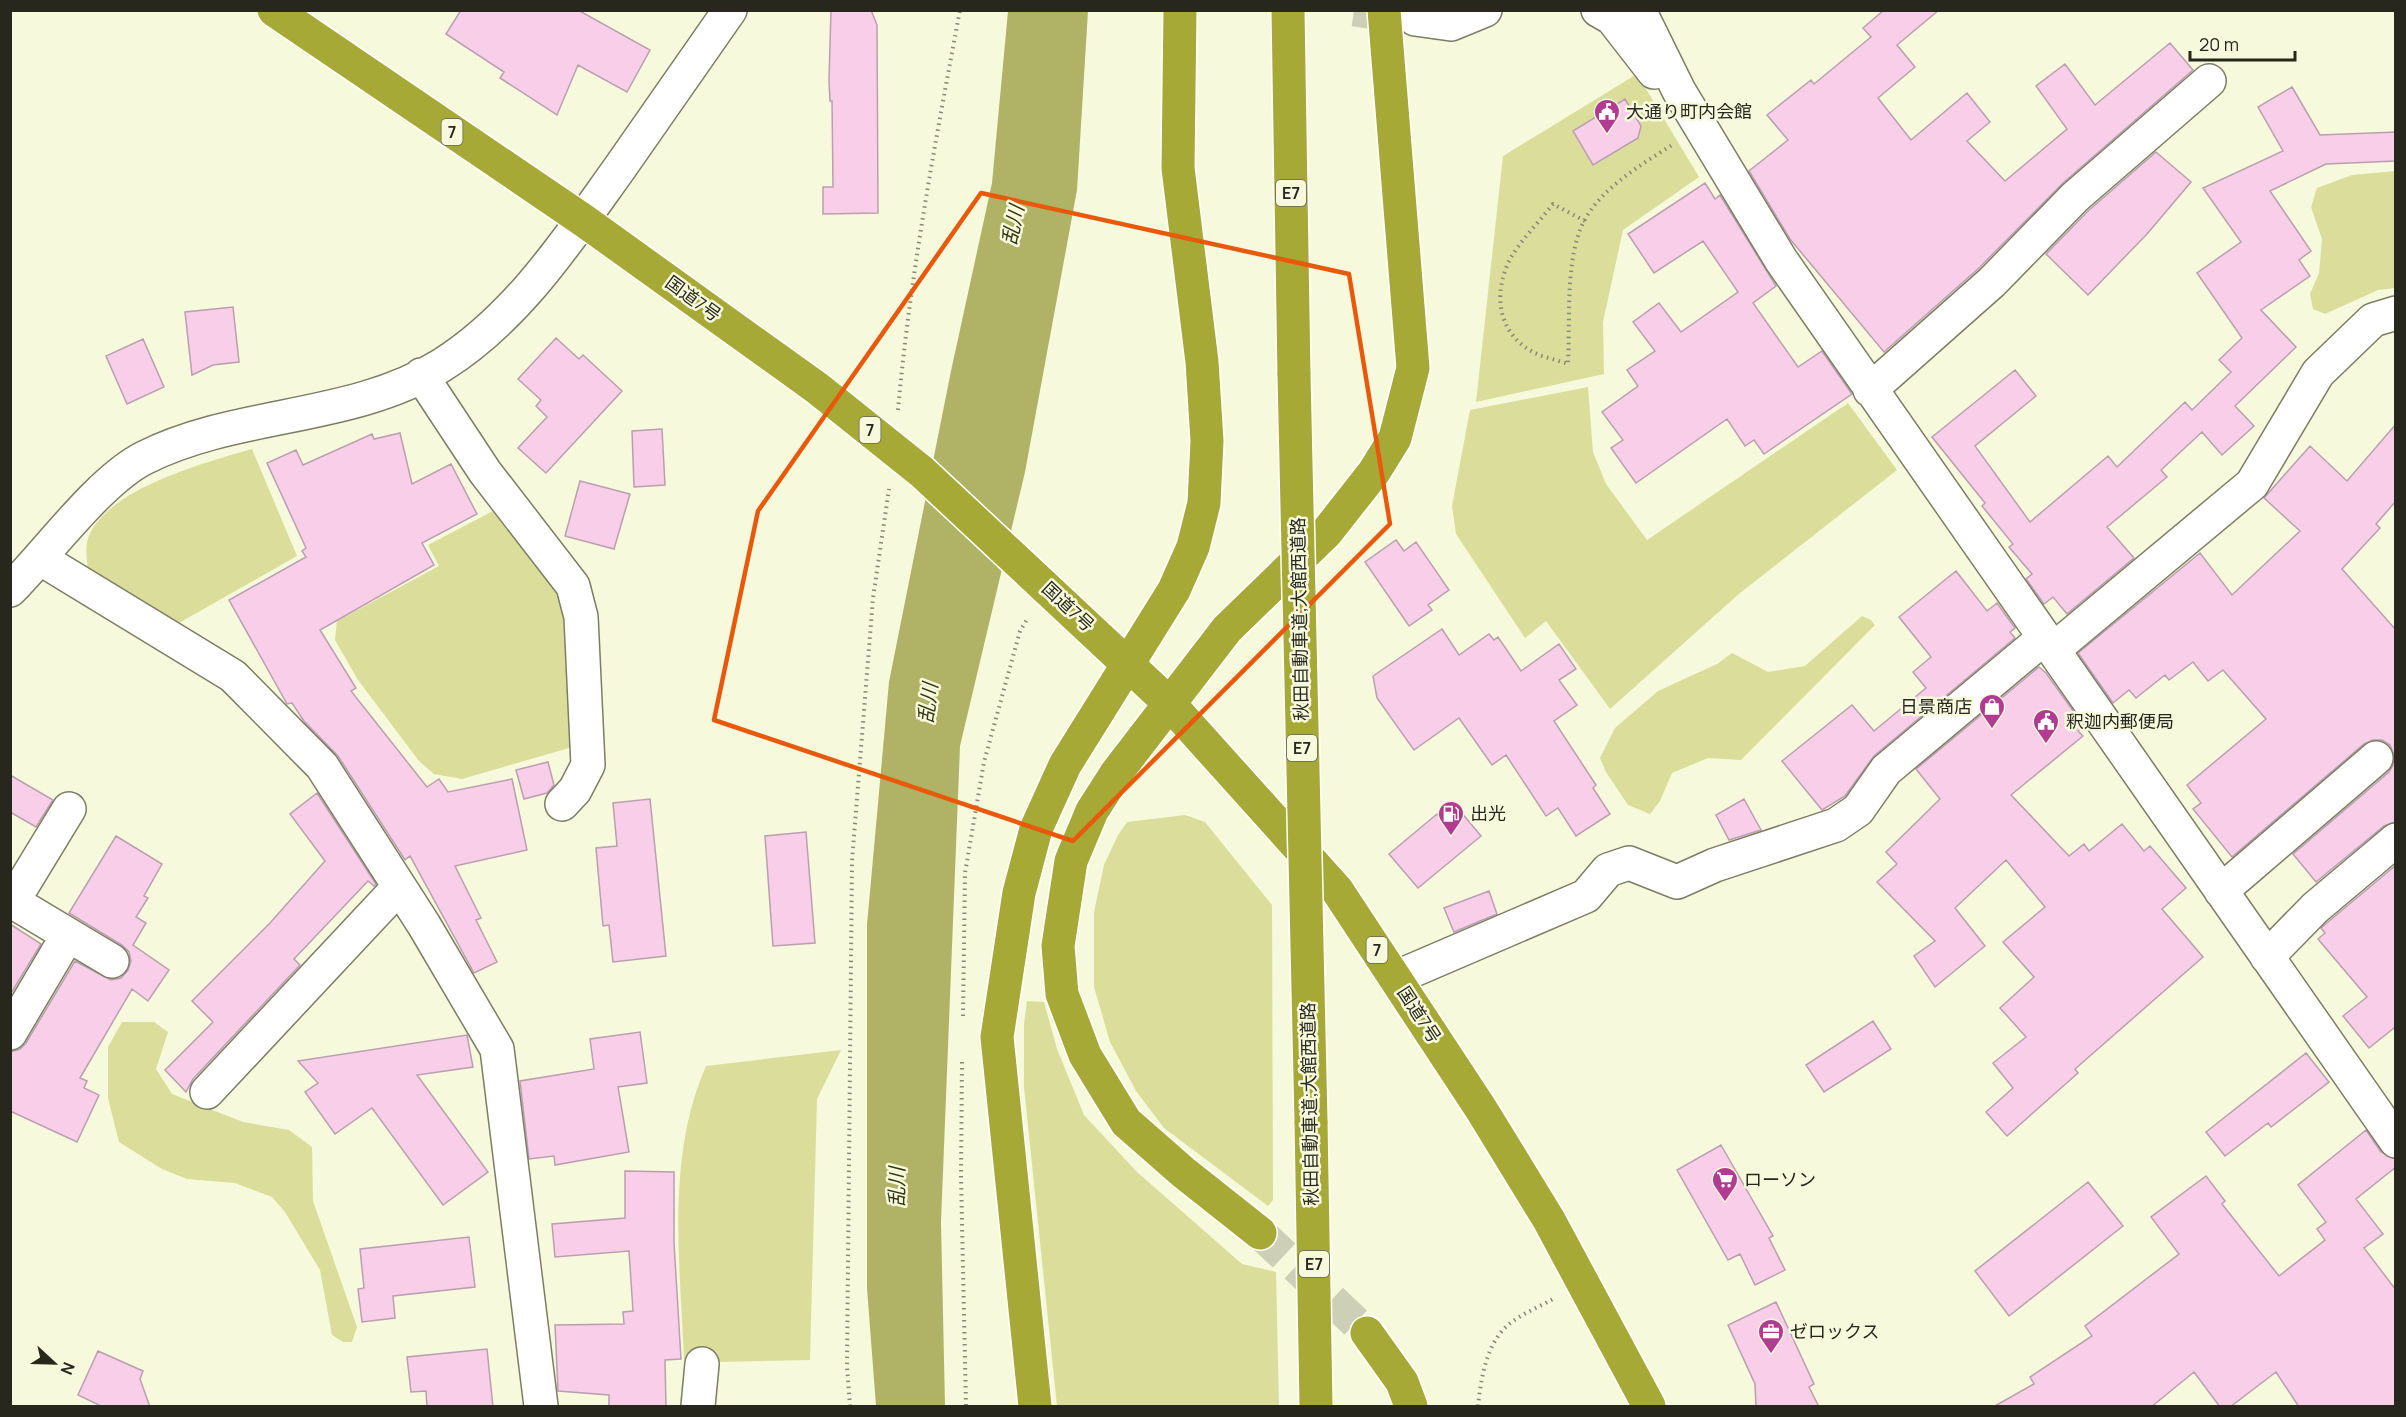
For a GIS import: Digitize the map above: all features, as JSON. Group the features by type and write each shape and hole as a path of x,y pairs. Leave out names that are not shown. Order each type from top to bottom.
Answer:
{"highway":[{"name":"国道7号","path":"274,10 583,220 817,388 922,472 1129,663 1168,702 1337,890 1481,1109 1582,1283 1649,1407"},
{"path":"1035,1407 997,1037 1019,893 1036,829 1065,765 1174,590 1193,548 1204,502 1207,441 1202,362 1178,168 1180,10"},
{"name":"秋田自動車道;大館西道路","path":"1288,10 1316,1407"},
{"path":"1260,1233 1183,1172 1126,1122 1085,1055 1062,994 1058,946 1071,861 1092,812 1111,782 1168,702 1227,629 1326,533 1374,472 1395,438 1404,412 1413,368 1384,10"},
{"path":"1367,1333 1402,1382 1411,1407"}],"street":[{"path":"10,590 100,492 142,459 194,439 393,389 441,365 489,331 533,284 583,220 730,10"},
{"path":"1415,18 1451,24 1485,10"},
{"path":"1598,10 1612,18 1698,124"},
{"path":"1639,10 1679,91 1781,260 2396,1141"},
{"path":"1870,390 1992,282 2075,197 2209,81"},
{"path":"1395,978 1586,896 1608,870 1629,863 1677,882 1715,865 1836,825 1858,810 1886,770 2252,484 2318,374 2373,320 2396,313"},
{"path":"421,375 485,472 573,586 581,617 588,765 575,790 562,804"},
{"path":"40,559 233,676 322,766 399,887 497,1049 541,1407"},
{"path":"2221,891 2376,758"},
{"path":"69,808 12,901 112,961"},
{"path":"2267,957 2315,908 2396,840"},
{"path":"207,1092 399,887"},
{"path":"10,1033 68,935"},
{"path":"698,1407 702,1364"}],"path":[{"path":"850,1407 847,1366 852,861 873,598 894,449 902,359 935,143 960,10"},
{"path":"1585,221 1553,204 1511,258 1502,281 1500,314 1510,333 1535,353 1568,364 1573,264 1578,235 1585,221 1612,188 1634,169 1698,124"},
{"path":"1478,1407 1481,1377 1492,1346 1508,1325 1582,1283"}],"highlighted area":[{"path":"981,193 1349,274 1390,524 1073,841 714,720 758,511"}],"shaded area":[{"path":"1637,74 1699,177 1623,230 1603,322 1604,374 1476,402 1503,156"},
{"path":"2395,171 2395,288 2378,290 2325,314 2313,309 2310,294 2319,273 2322,239 2311,207 2317,188 2352,175"},
{"path":"1588,387 1593,452 1606,484 1647,540 1848,403 1897,470 1740,593 1610,709 1546,621 1525,638 1456,534 1452,506 1470,410"},
{"path":"252,449 297,556 179,623 153,616 88,575 87,542 96,524 112,507 133,493 183,470"},
{"path":"493,511 506,517 569,602 576,746 462,779 434,774 419,761 358,680 335,640 337,621 439,566 428,545"},
{"path":"1862,616 1871,620 1875,625 1741,760 1708,758 1672,773 1660,801 1650,814 1628,805 1606,772 1600,758 1615,728 1658,691 1717,664 1732,653 1768,672 1805,666"},
{"path":"1185,815 1205,822 1272,905 1273,1200 1268,1206 1164,1128 1136,1091 1110,1042 1094,987 1094,912 1104,865 1118,835 1127,822"},
{"path":"1027,1001 1044,1002 1057,1049 1084,1115 1137,1172 1242,1264 1276,1272 1279,1406 1057,1406 1024,1087 1024,1024"},
{"path":"122,1022 154,1022 168,1032 156,1069 172,1094 243,1122 289,1130 312,1147 313,1201 357,1327 352,1342 343,1342 332,1335 320,1270 285,1212 272,1197 235,1183 187,1179 162,1169 119,1142 108,1098 108,1047"},
{"path":"841,1050 817,1099 810,1360 720,1362 684,1359 678,1210 680,1173 693,1101 706,1066"}],"water":[{"name":"乱川","path":"1008,11 1088,11 1077,190 1025,472 960,746 941,1222 945,1406 876,1406 867,1288 867,925 889,682 951,371 992,183"}],"building":[{"path":"461,10 578,10 650,50 627,92 578,65 557,115 500,78 504,72 446,34"},
{"path":"831,10 871,10 877,25 878,213 823,214 823,187 833,187 832,101 830,101 829,81"},
{"path":"1884,10 1939,10 1897,45 1915,67 1878,98 1911,140 1967,93 1990,122 1967,141 2005,181 2067,129 2036,86 2065,64 2095,105 2170,43 2193,70 2063,183 1979,268 1884,352 1790,239 1749,171 1788,140 1767,115 1811,80 1814,84 1871,37 1863,28"},
{"path":"2292,87 2320,135 2396,132 2396,161 2326,164 2270,191 2311,251 2299,260 2310,276 2261,310 2296,347 2235,406 2254,426 2222,455 2202,432 2161,470 2167,477 2107,527 2134,558 2067,614 2053,597 2044,604 2026,579 2032,574 2009,547 2013,544 1982,506 1985,503 1932,437 2015,370 2036,396 1975,446 2030,522 2108,456 2117,467 2185,402 2192,410 2231,372 2219,360 2242,338 2197,273 2241,242 2203,188 2283,151 2258,107"},
{"name":"大通り町内会館","path":"1625,99 1641,126 1638,138 1593,165 1573,131"},
{"path":"2156,152 2191,182 2147,234 2088,295 2046,254 2088,211"},
{"path":"1705,183 1715,199 1720,195 1776,286 1753,303 1798,367 1822,351 1852,394 1764,454 1754,440 1745,446 1727,419 1636,483 1611,448 1623,440 1602,412 1638,386 1627,370 1655,351 1633,322 1659,303 1681,332 1738,292 1703,241 1654,273 1628,234"},
{"path":"233,307 239,362 213,365 192,375 185,312"},
{"path":"556,338 579,359 583,355 622,391 546,473 518,448 547,417 536,406 541,400 518,379"},
{"path":"143,339 164,387 127,404 106,356"},
{"path":"2396,424 2396,501 2376,524 2380,528 2342,569 2396,630 2396,822 2384,826 2316,882 2293,854 2389,772 2393,765 2394,755 2390,745 2382,740 2373,740 2364,744 2232,857 2193,809 2201,803 2187,785 2266,719 2223,670 2208,681 2193,662 2169,680 2165,675 2136,698 2129,690 2113,703 2078,653 2200,553 2232,595 2300,531 2264,498 2310,446 2347,481"},
{"path":"662,429 665,485 634,487 632,431"},
{"path":"400,433 412,484 451,464 477,514 422,543 434,565 320,630 356,688 351,691 427,787 439,779 448,792 512,779 527,850 455,866 481,918 476,920 497,962 474,973 410,856 405,860 338,756 304,721 292,703 287,704 229,600 306,557 302,551 306,548 267,463 296,450 303,465 372,434 374,439"},
{"path":"580,481 630,494 614,549 565,536"},
{"path":"1396,540 1404,551 1416,542 1449,590 1428,605 1432,610 1409,626 1365,562"},
{"path":"1956,571 1987,611 1997,603 2015,628 2010,632 2015,638 1874,756 1845,796 1822,810 1782,761 1852,705 1874,731 1926,688 1913,672 1931,657 1899,617"},
{"path":"1442,629 1459,655 1489,634 1494,640 1498,637 1521,671 1559,644 1576,669 1559,680 1577,705 1554,721 1596,785 1593,788 1610,814 1576,836 1558,808 1546,816 1506,755 1492,765 1459,718 1414,750 1377,698 1373,676"},
{"path":"2039,667 2046,673 2084,726 2078,731 2083,736 2011,795 2069,856 2084,844 2089,851 2122,824 2144,851 2150,846 2186,888 2162,909 2203,957 2075,1069 2078,1073 2007,1136 1986,1112 2013,1088 1993,1063 2026,1037 2000,1008 2034,977 2003,942 2045,907 2006,860 1955,908 1985,946 1935,987 1914,956 1935,941 1877,882 1897,864 1886,852 1940,799 1916,769"},
{"path":"548,762 554,785 547,793 524,799 516,770"},
{"path":"10,775 53,800 36,827 10,812"},
{"path":"317,793 376,884 374,886 368,881 294,959 300,965 193,1079 186,1092 165,1070 213,1022 192,1001 270,923 325,861 290,814"},
{"path":"650,799 666,956 613,962 609,925 603,926 596,848 617,846 613,803"},
{"path":"1744,799 1761,830 1729,840 1716,815"},
{"path":"1456,806 1481,836 1418,888 1389,854 1437,814 1440,818"},
{"path":"806,832 815,943 773,946 765,836"},
{"path":"116,836 162,864 144,896 148,898 136,917 146,923 133,945 169,970 148,1001 132,989 80,1078 87,1081 84,1088 99,1095 77,1142 10,1111 10,1052 20,1049 26,1043 75,961 111,980 121,978 128,970 131,961 129,952 122,945 69,913"},
{"path":"2396,865 2396,1030 2394,1028 2369,1048 2343,1016 2367,997 2318,939 2325,933 2321,928"},
{"path":"1489,891 1497,914 1454,932 1444,908"},
{"path":"10,924 41,944 10,995"},
{"path":"1873,1021 1891,1049 1824,1092 1806,1065"},
{"path":"640,1032 647,1083 618,1087 629,1152 555,1165 554,1156 529,1159 520,1081 594,1069 590,1039"},
{"path":"467,1035 473,1067 417,1075 488,1172 443,1205 372,1108 335,1134 305,1092 318,1083 298,1061"},
{"path":"2306,1053 2329,1082 2271,1127 2268,1123 2225,1156 2206,1132"},
{"path":"2366,1130 2381,1152 2396,1159 2396,1167 2356,1199 2383,1234 2364,1248 2396,1290 2396,1407 2299,1407 2276,1372 2230,1407 2220,1407 2194,1372 2151,1407 1993,1407 2034,1384 2030,1377 2092,1336 2085,1326 2179,1254 2151,1217 2206,1176 2225,1201 2222,1204 2279,1276 2325,1240 2317,1229 2326,1222 2298,1185"},
{"name":"ローソン","path":"1721,1145 1773,1236 1769,1238 1785,1270 1755,1285 1740,1254 1728,1260 1677,1170"},
{"path":"625,1171 674,1172 674,1243 681,1359 665,1360 666,1407 609,1407 609,1395 558,1391 555,1325 624,1324 623,1312 633,1311 629,1251 555,1257 552,1224 625,1218"},
{"path":"2088,1182 2123,1226 2009,1316 1975,1271"},
{"path":"469,1237 475,1287 393,1296 395,1318 362,1322 358,1289 364,1288 360,1249"},
{"name":"ゼロックス","path":"1776,1302 1814,1384 1809,1387 1819,1407 1756,1407 1755,1384 1728,1325"},
{"path":"487,1349 493,1407 427,1407 426,1391 411,1392 407,1357"},
{"path":"98,1351 143,1371 140,1379 150,1407 103,1407 78,1395"}],"tunnel":[{"path":"1354,10 1411,18"},
{"path":"1260,1233 1367,1333"}],"place":[{"name":"大通り町内会館","path":"1607,135"},
{"name":"日景商店","path":"1992,730"},
{"name":"釈迦内郵便局","path":"2046,745"},
{"name":"出光","path":"1451,837"},
{"name":"ローソン","path":"1725,1203"},
{"name":"ゼロックス","path":"1771,1355"}]}
